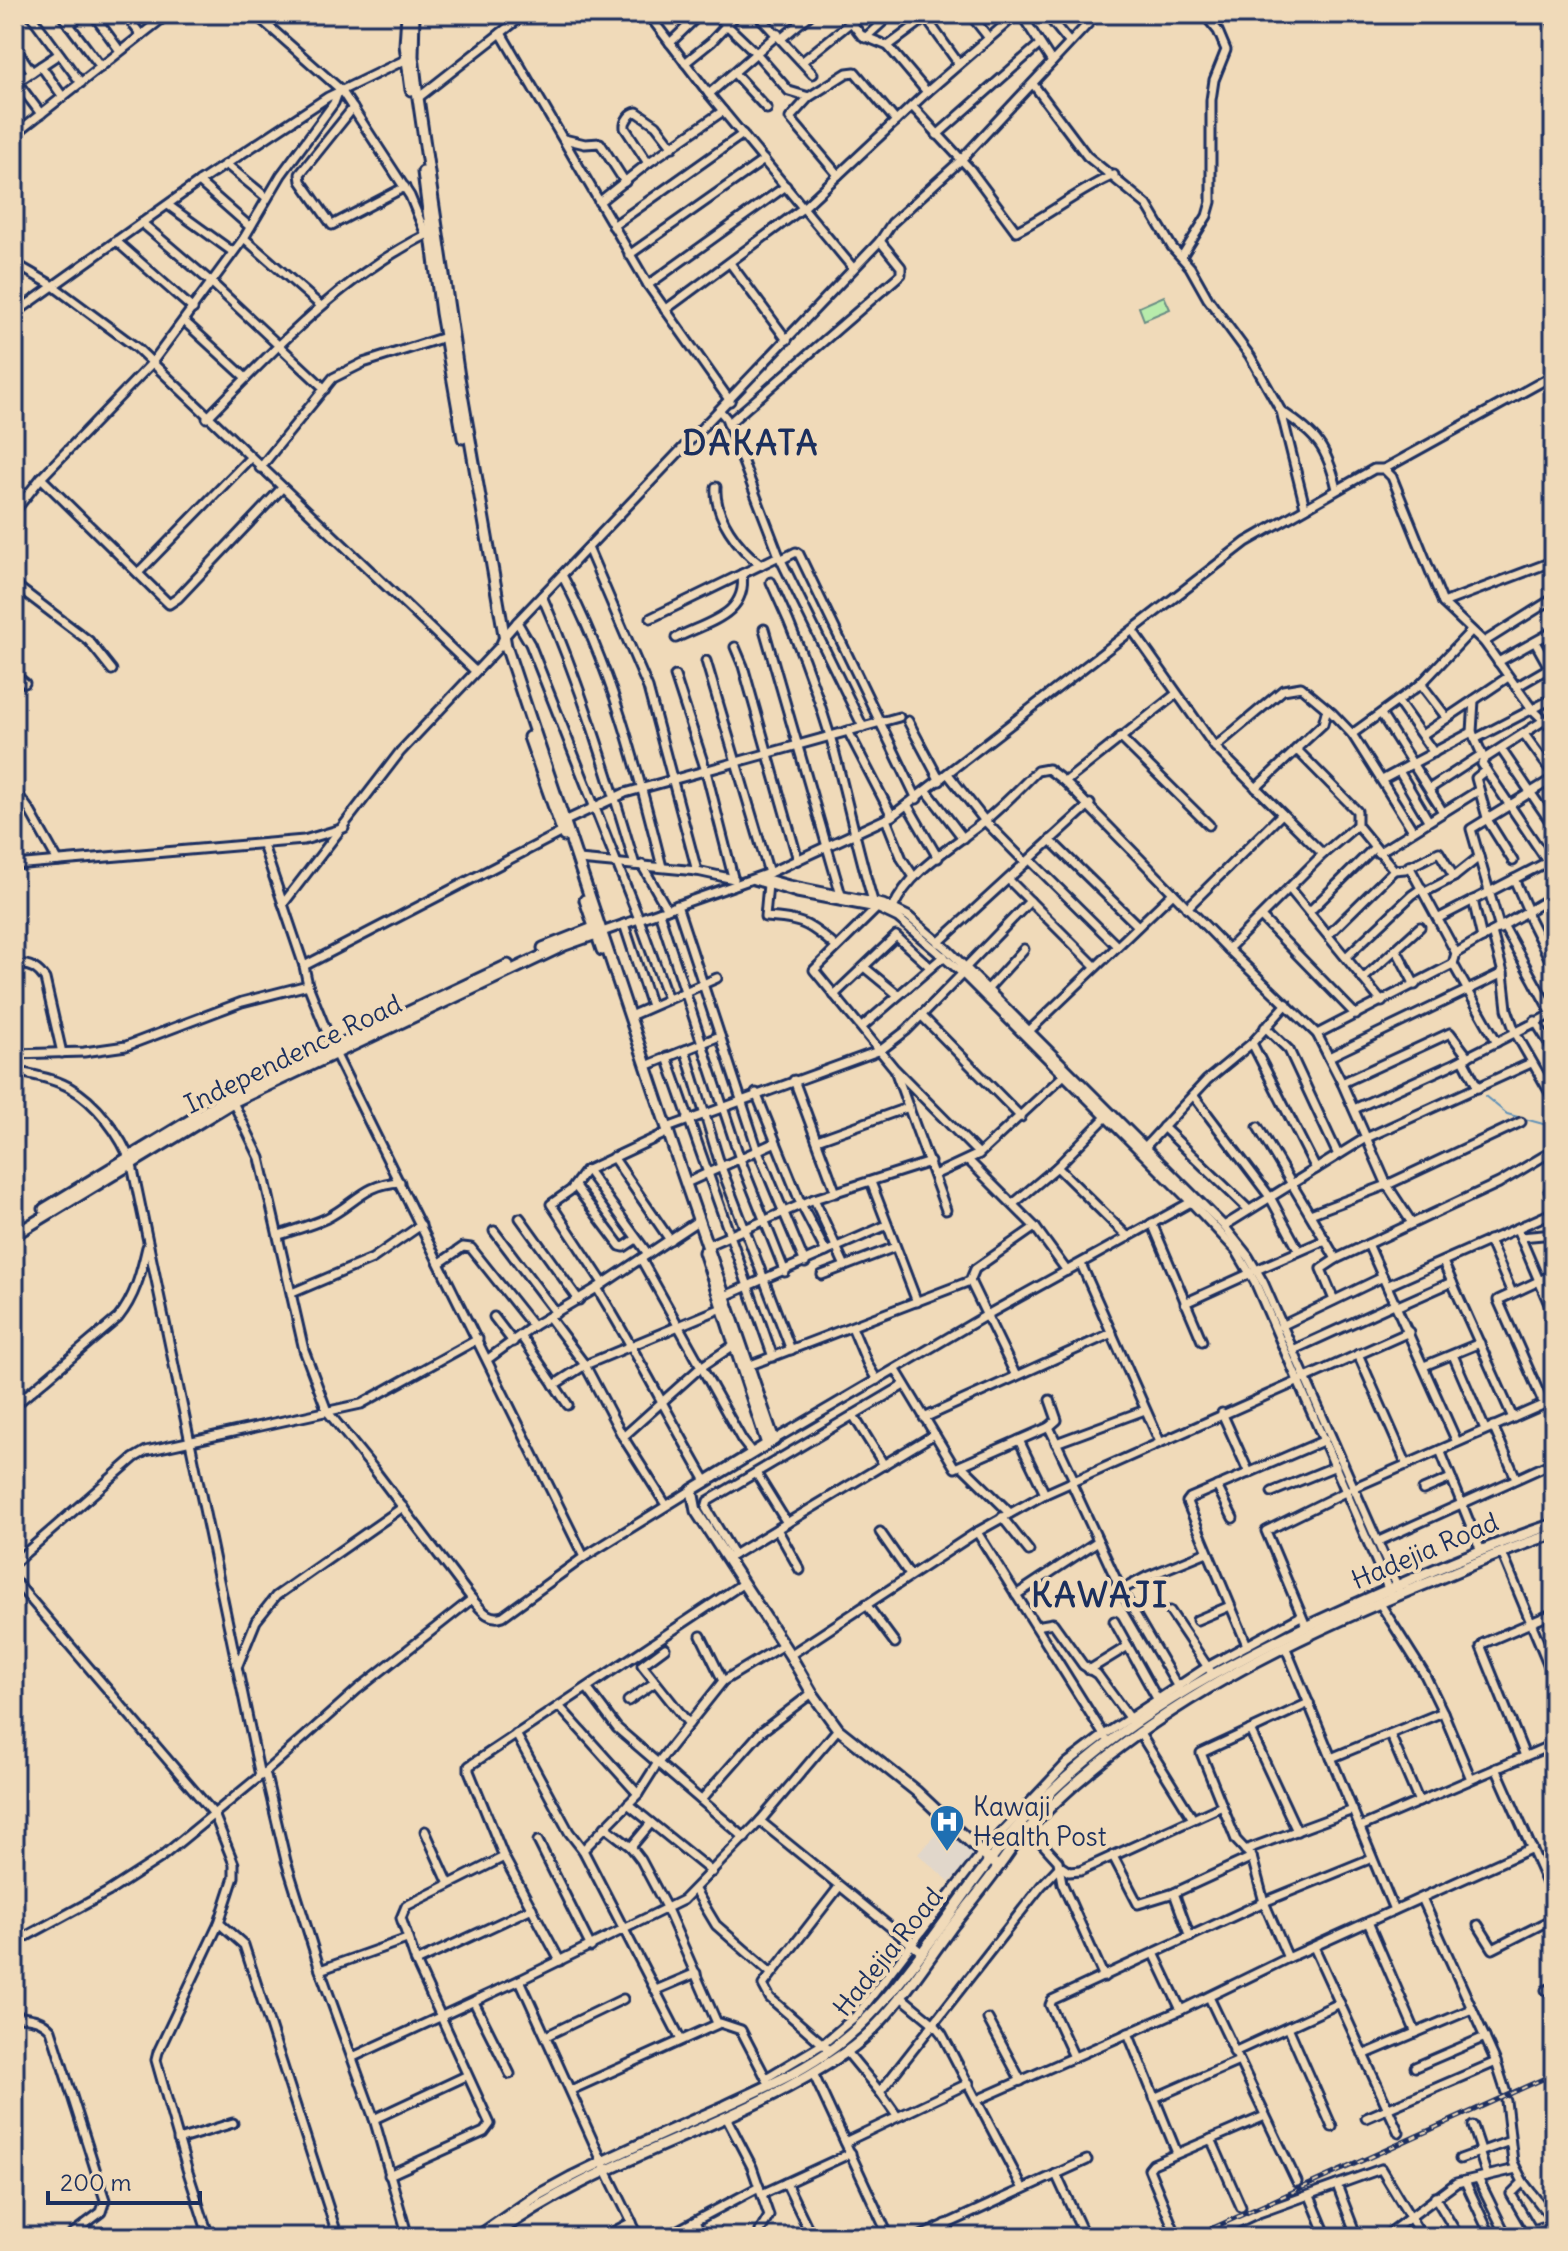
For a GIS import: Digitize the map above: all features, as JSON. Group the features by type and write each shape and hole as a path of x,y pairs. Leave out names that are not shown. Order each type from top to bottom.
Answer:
{"main road":[{"path":"407,14 409,57 421,135"},
{"path":"414,14 409,57 418,98 445,337 475,489"},
{"path":"432,232 502,641 630,1016 665,1131 686,1183 734,1345 770,1442"},
{"path":"564,826 579,860 665,1131 708,1245 770,1442"},
{"name":"Independence Road","path":"14,1235 232,1099 335,1052 563,939 601,930"},
{"name":"Independence Road","path":"14,1228 130,1161"},
{"path":"770,1442 692,1490 696,1511 730,1557 742,1584 838,1729 916,1791 999,1866"},
{"name":"Hadejia Road","path":"499,2235 604,2166 770,2082 864,2021 986,1857 1106,1739 1285,1646 1379,1602 1394,1591 1481,1551 1554,1524"},
{"name":"Hadejia Road","path":"477,2237 538,2195 781,2093 847,2052 900,1996 1028,1828 1160,1703 1210,1671 1252,1654 1306,1626 1554,1534"},
{"path":"770,2082 781,2093"}],"street":[{"path":"30,14 81,83"},
{"path":"61,14 101,67"},
{"path":"69,25 83,14"},
{"path":"93,14 120,51"},
{"path":"125,14 141,35"},
{"path":"14,122 17,133 168,14"},
{"path":"207,418 321,306 363,273 432,232 353,108 339,91 255,14"},
{"path":"418,98 525,14"},
{"path":"649,14 709,94 853,268"},
{"path":"670,43 700,14"},
{"path":"715,14 756,53 789,91 809,97"},
{"path":"685,63 737,14"},
{"path":"757,14 813,74"},
{"path":"765,21 772,14"},
{"path":"709,94 756,53 811,14"},
{"path":"845,14 865,38 888,46 927,92"},
{"path":"865,38 887,18 886,14"},
{"path":"970,14 989,38"},
{"path":"665,310 803,208 927,92 1019,14 1052,62"},
{"path":"1046,14 1069,42"},
{"path":"283,904 400,752 517,622 730,401 880,241 892,223 960,161 1097,14"},
{"path":"1182,256 1203,223 1211,202 1212,88 1226,50 1218,31 1204,14"},
{"path":"1550,14 1554,27"},
{"path":"888,46 928,16 959,64"},
{"path":"803,61 851,22"},
{"path":"501,33 629,255 730,401"},
{"path":"937,135 1040,44"},
{"path":"14,46 32,72"},
{"path":"41,114 16,83 59,54"},
{"path":"14,314 226,164 339,91 409,57"},
{"path":"41,66 63,97"},
{"path":"838,175 790,118 809,97 847,73 855,72 896,121"},
{"path":"734,73 767,109"},
{"path":"1033,84 1087,156 1147,205 1172,247 1182,256 1208,299 1250,356 1281,411 1305,507"},
{"path":"14,512 41,478 151,364 244,238 281,175 334,103 339,91"},
{"path":"912,106 970,169 1016,231 1036,221 1072,195 1114,175"},
{"path":"353,108 300,174 301,181 332,225 405,187"},
{"path":"599,202 648,163 723,111"},
{"path":"648,163 625,128 625,122 633,113 637,112 656,125 673,147"},
{"path":"613,226 743,134"},
{"path":"564,139 578,143 600,143 625,182"},
{"path":"629,255 764,160"},
{"path":"226,164 267,198"},
{"path":"199,182 250,227"},
{"path":"648,285 786,186"},
{"path":"168,205 233,252"},
{"path":"142,223 211,282 325,389"},
{"path":"244,238 321,306"},
{"path":"116,241 193,309"},
{"path":"728,424 901,274 901,267 880,241"},
{"path":"14,263 52,285 137,348 475,671"},
{"path":"730,263 787,340"},
{"path":"184,321 246,378"},
{"path":"260,468 341,373 445,337"},
{"path":"601,930 639,919 735,881 769,873 889,818 1246,542 1337,489 1374,469 1384,469 1554,375"},
{"path":"720,411 728,424 781,558 863,727"},
{"path":"1281,411 1321,442 1337,489"},
{"path":"138,573 250,458"},
{"path":"1384,469 1392,477 1437,594 1484,642 1532,709 1554,730"},
{"path":"41,478 166,602 173,603 282,488"},
{"path":"716,487 718,510 742,549 761,565"},
{"path":"588,548 648,688 697,871"},
{"path":"651,618 761,565 796,552 799,554 917,799"},
{"path":"1443,603 1553,564"},
{"path":"676,638 739,603 744,591 742,574"},
{"path":"562,575 583,614 608,680 642,789 662,867"},
{"path":"771,582 798,640 830,736 864,876 875,904"},
{"path":"14,584 89,641 112,670"},
{"path":"542,596 561,638 638,865 663,910 740,1159 785,1272"},
{"path":"1484,642 1554,598"},
{"path":"517,622 530,644 596,807 668,999"},
{"path":"764,629 841,895"},
{"path":"1133,631 1215,747 1323,854"},
{"path":"1352,734 1421,684 1471,631"},
{"path":"1498,662 1554,631"},
{"path":"1516,687 1552,670 1535,642"},
{"path":"735,647 798,860"},
{"path":"706,661 769,873"},
{"path":"14,674 25,683"},
{"path":"675,676 706,771 735,881"},
{"path":"1422,735 1508,677"},
{"path":"1421,684 1447,718"},
{"path":"1215,747 1283,690 1301,687 1352,734 1412,829"},
{"path":"1065,782 1176,694"},
{"path":"1382,780 1554,698"},
{"path":"1474,700 1473,735 1482,764 1554,871"},
{"path":"1398,702 1434,753"},
{"path":"1256,788 1323,724 1327,709"},
{"path":"1381,714 1443,812"},
{"path":"304,966 596,807 642,789 848,731 903,719 940,781"},
{"path":"1429,789 1501,749 1543,721"},
{"path":"848,731 889,818 902,859 914,877"},
{"path":"1524,734 1554,776 1488,821 1471,829 1499,929 1507,1009 1531,1063 1554,1100"},
{"path":"1120,737 1209,825"},
{"path":"1501,749 1554,827"},
{"path":"1294,752 1302,753 1357,811 1357,825 1394,870"},
{"path":"893,908 899,894 914,877 985,821 1037,771 1048,769 1090,804 1187,908 1317,1034 1387,1185 1412,1223"},
{"path":"1486,770 1476,776 1488,821 1513,861"},
{"path":"1399,771 1428,820"},
{"path":"948,774 985,821 1117,946"},
{"path":"14,789 58,861"},
{"path":"1309,912 1376,850 1479,790"},
{"path":"927,791 963,838"},
{"path":"14,809 25,803"},
{"path":"936,944 1090,804"},
{"path":"908,806 938,858"},
{"path":"1187,908 1282,814"},
{"path":"1228,949 1323,854 1357,825"},
{"path":"14,865 263,845 304,840 344,828"},
{"path":"1050,840 1138,926"},
{"path":"263,845 308,985 335,1052 584,1557"},
{"path":"1328,935 1394,870 1439,852 1454,877"},
{"path":"1346,957 1412,895 1454,877 1479,857"},
{"path":"579,860 697,871 735,881"},
{"path":"1439,918 1547,862"},
{"path":"1409,866 1456,953 1453,964 1497,1042"},
{"path":"756,878 841,895 893,908 908,916 1224,1226 1254,1272 1293,1350 1336,1466 1379,1541 1394,1591"},
{"path":"756,878 797,893 875,904 936,944 944,956 964,971 1063,1076 1084,1092 1105,1118 1236,1250 1254,1272 1394,1591"},
{"path":"1514,879 1554,968"},
{"path":"1009,880 1095,966"},
{"path":"768,884 765,917 786,918 811,925 836,947"},
{"path":"1289,888 1382,1002"},
{"path":"1028,1032 1173,893"},
{"path":"1473,900 1482,938"},
{"path":"706,1481 661,1405 600,1286 551,1209 552,1202 575,1186 587,1170 688,1120 881,1050 921,1015 1030,901"},
{"path":"1456,953 1550,901 1554,917"},
{"path":"875,904 814,970 894,1068 979,1154"},
{"path":"677,905 758,1151 805,1263"},
{"path":"1261,917 1356,1015"},
{"path":"624,924 651,1006"},
{"path":"1363,979 1420,927"},
{"path":"1354,1109 1553,1014 1499,929"},
{"path":"834,995 896,936 930,967"},
{"path":"986,991 1024,949"},
{"path":"1396,949 1415,985"},
{"path":"862,1027 944,956"},
{"path":"14,964 31,966 45,979 62,1053"},
{"path":"1317,1034 1453,964"},
{"path":"864,967 898,995"},
{"path":"1329,1057 1503,973"},
{"path":"630,1016 717,978"},
{"path":"644,987 662,981"},
{"path":"14,1054 62,1053 126,1046 242,1002 308,985"},
{"path":"1144,1148 1193,1095 1252,1043 1287,1004"},
{"path":"921,1015 1021,1117"},
{"path":"1535,1021 1554,1051"},
{"path":"1265,1027 1289,1050 1338,1155"},
{"path":"1342,1083 1450,1033 1466,1058 1478,1088"},
{"path":"646,1066 720,1036"},
{"path":"1252,1043 1316,1169"},
{"path":"685,1050 721,1167 791,1350"},
{"path":"667,1057 773,1357"},
{"path":"1224,1226 1364,1139 1531,1063"},
{"path":"894,1068 946,1210"},
{"path":"14,1071 40,1076 70,1088 101,1114 130,1161 262,1774 320,1970 374,2119 408,2237"},
{"path":"934,1175 979,1154 1063,1076"},
{"path":"794,1080 836,1193"},
{"path":"756,1093 801,1204 826,1252"},
{"path":"1193,1095 1270,1197 1299,1251"},
{"path":"232,1099 260,1158 304,1350 327,1411 489,1617 495,1619 503,1616 584,1557 692,1490"},
{"path":"817,1140 909,1107"},
{"path":"1013,1204 1057,1167 1105,1118"},
{"path":"1310,1214 1387,1185 1521,1122"},
{"path":"1163,1127 1249,1210"},
{"path":"1258,1127 1336,1259"},
{"path":"686,1183 776,1142"},
{"path":"1334,1300 1321,1269 1336,1259 1499,1183 1554,1150"},
{"path":"613,1157 670,1240"},
{"path":"969,1161 1035,1227 1067,1271"},
{"path":"708,1245 814,1199 930,1162"},
{"path":"1057,1167 1128,1237"},
{"path":"587,1170 636,1239 678,1326 752,1453"},
{"path":"279,1235 328,1217 361,1192 385,1183 400,1182"},
{"path":"871,1182 917,1302"},
{"path":"575,1186 620,1246 624,1247 636,1239"},
{"path":"814,1199 845,1266"},
{"path":"770,1442 985,1316 1191,1202"},
{"path":"1519,1233 1554,1212"},
{"path":"520,1218 579,1300"},
{"path":"488,1359 533,1326 579,1300 697,1222"},
{"path":"1152,1223 1202,1341"},
{"path":"292,1293 372,1259 421,1225"},
{"path":"725,1296 887,1225"},
{"path":"748,1366 970,1281 975,1269 1035,1227"},
{"path":"494,1231 585,1365 623,1437 666,1505"},
{"path":"1519,1233 1554,1316"},
{"path":"1389,1285 1489,1240 1519,1233 1554,1234"},
{"path":"1185,1303 1325,1240"},
{"path":"1489,1240 1512,1293"},
{"path":"14,1406 127,1308 141,1276 148,1241"},
{"path":"1368,1244 1457,1442"},
{"path":"440,1263 463,1247 471,1248 533,1326"},
{"path":"822,1275 895,1247"},
{"path":"1443,1262 1513,1418"},
{"path":"1081,1264 1160,1442"},
{"path":"1544,1404 1498,1304 1500,1298 1554,1274"},
{"path":"1281,1326 1383,1277"},
{"path":"970,1281 1016,1376"},
{"path":"1293,1350 1452,1282"},
{"path":"554,1385 585,1365 722,1308"},
{"path":"494,1317 513,1342"},
{"path":"852,1327 877,1380"},
{"path":"790,1655 977,1532 1045,1494 1409,1332"},
{"path":"924,1418 1112,1333"},
{"path":"521,1336 568,1405"},
{"path":"14,1563 134,1458 160,1446 346,1408 377,1396 478,1339"},
{"path":"1424,1366 1480,1343"},
{"path":"623,1437 701,1367 734,1345"},
{"path":"1358,1354 1407,1465"},
{"path":"1453,1355 1516,1478"},
{"path":"896,1370 952,1467 962,1466 1049,1427 1057,1420 1050,1400"},
{"path":"904,1385 706,1504 730,1557 933,1435"},
{"path":"1306,1626 1266,1531 1350,1490 1554,1400"},
{"path":"1056,1443 1145,1410"},
{"path":"1222,1413 1249,1473"},
{"path":"853,1415 884,1465"},
{"path":"1049,1427 1121,1590 1180,1690"},
{"path":"1019,1440 1045,1494"},
{"path":"1252,1654 1187,1502 1190,1498 1325,1440"},
{"path":"1440,1450 1481,1551"},
{"path":"1379,1541 1554,1462"},
{"path":"962,1466 1006,1515 1029,1551"},
{"path":"1272,1492 1336,1466"},
{"path":"756,1473 787,1523"},
{"path":"1423,1490 1451,1478"},
{"path":"1217,1486 1233,1518"},
{"path":"237,1667 256,1621 276,1596 403,1507"},
{"path":"777,1529 800,1570"},
{"path":"880,1532 910,1575"},
{"path":"977,1532 1106,1739"},
{"path":"1016,1595 1098,1541"},
{"path":"1121,1590 1207,1552"},
{"path":"1502,1553 1554,1677"},
{"path":"14,1580 214,1814 234,1864 234,1877 219,1923 158,2052 158,2069 209,2237"},
{"path":"560,1961 504,1857 469,1771 472,1762 742,1584"},
{"path":"14,1943 136,1875 262,1774 358,1689 472,1599"},
{"path":"1379,1602 1425,1675 1471,1779"},
{"path":"866,1604 895,1643"},
{"path":"1197,1620 1230,1606"},
{"path":"1170,1611 1210,1671 1247,1643 1301,1616"},
{"path":"1525,1756 1481,1647 1554,1613"},
{"path":"1114,1621 1160,1703"},
{"path":"1036,1626 1053,1623 1083,1665 1097,1674 1193,1819"},
{"path":"701,1636 723,1681"},
{"path":"583,1850 638,1794 657,1764 723,1681 783,1645"},
{"path":"1089,1670 1128,1646"},
{"path":"1285,1646 1394,1910"},
{"path":"665,1648 642,1665 689,1724"},
{"path":"628,1701 654,1683"},
{"path":"587,1688 617,1728 745,1838"},
{"path":"701,1800 761,1732 812,1693"},
{"path":"1288,1958 1264,1902 1252,1857 1236,1840 1201,1753 1309,1703"},
{"path":"559,1706 638,1794"},
{"path":"1331,1758 1443,1712"},
{"path":"353,2057 667,1909 695,1890 745,1838 838,1729"},
{"path":"1250,1730 1297,1831"},
{"path":"516,1734 569,1832 583,1850 681,2040"},
{"path":"1390,1734 1419,1802"},
{"path":"1360,1827 1553,1746"},
{"path":"1496,1768 1554,1899"},
{"path":"628,1804 712,1872"},
{"path":"1060,1866 1075,1872 1222,1806"},
{"path":"1245,1850 1353,1810"},
{"path":"760,1821 916,1949"},
{"path":"631,1847 651,1823"},
{"path":"605,1827 631,1847 641,1860 667,1909 717,2023"},
{"path":"1028,1828 1055,1855 1062,1883 1104,1977"},
{"path":"425,1831 449,1884"},
{"path":"538,1841 591,1947"},
{"path":"977,2100 1532,1848"},
{"path":"1113,1856 1138,1904 1174,1893 1252,1857"},
{"path":"389,2175 488,2129 490,2124 416,1962 401,1912 406,1906 504,1857"},
{"path":"1074,2057 1050,2002 1264,1902 1372,1858"},
{"path":"880,2092 1041,1886 1060,1866"},
{"path":"1545,1877 1554,1873"},
{"path":"826,2047 765,1991 763,1985 839,1887"},
{"path":"695,1890 716,1925 771,1973"},
{"path":"1174,1893 1190,1937"},
{"path":"1422,1898 1496,2062 1506,2097 1516,2169 1554,2222 1514,2237"},
{"path":"416,1962 532,1908"},
{"path":"1478,1925 1493,1949 1554,1918"},
{"path":"1368,1922 1416,2033"},
{"path":"219,1923 244,1945 338,2237"},
{"path":"320,1970 407,1939"},
{"path":"1314,1947 1399,2133"},
{"path":"1154,1953 1181,2010"},
{"path":"656,1990 696,1973"},
{"path":"520,1980 639,2237"},
{"path":"900,1996 934,2024 952,2050 1023,2189"},
{"path":"1209,1997 1297,2182"},
{"path":"546,2036 623,1999"},
{"path":"474,2002 510,2074"},
{"path":"1234,2052 1340,2003"},
{"path":"1363,2055 1472,2009"},
{"path":"14,2016 45,2023 51,2030 105,2200 101,2212 68,2237"},
{"path":"988,2019 1021,2081"},
{"path":"571,2090 717,2023 741,2030 770,2082"},
{"path":"1288,2027 1332,2127"},
{"path":"1128,2033 1177,2153"},
{"path":"1415,2067 1485,2037"},
{"path":"847,2052 897,2116"},
{"path":"1154,2098 1239,2061"},
{"path":"1366,2118 1496,2062"},
{"path":"813,2073 889,2237"},
{"path":"374,2119 466,2076"},
{"path":"845,2142 969,2083"},
{"path":"1177,2237 1149,2169 1177,2153 1265,2116"},
{"path":"726,2117 752,2167 769,2216 760,2237"},
{"path":"178,2140 233,2123"},
{"path":"1473,2126 1491,2205 1507,2237"},
{"path":"1211,2139 1241,2207"},
{"path":"1460,2159 1510,2141"},
{"path":"665,2237 761,2190 786,2183 851,2153"},
{"path":"919,2237 1087,2160"},
{"path":"1207,2237 1256,2214 1381,2169 1422,2237"},
{"path":"1384,2237 1435,2197 1465,2181 1516,2169"},
{"path":"1056,2174 1083,2233 1067,2237"},
{"path":"1465,2181 1491,2237"},
{"path":"1523,2182 1511,2194 1532,2230"},
{"path":"786,2183 812,2237"},
{"path":"1337,2185 1357,2237"},
{"path":"1310,2196 1327,2237"},
{"path":"1435,2197 1459,2237"},
{"path":"1479,2211 1491,2205"},
{"path":"603,2237 632,2222"},
{"path":"695,2222 703,2237"},
{"path":"946,2224 951,2237"}],"shaded area":[{"name":"Kawaji Health Post","path":"944,1825 976,1853 950,1882 918,1854"}],"green space":[{"path":"1164,296 1170,309 1144,320 1139,307"}],"waterway":[{"path":"1485,1096 1507,1114 1554,1127"}],"railway":[{"path":"1193,2237 1554,2074"}],"place":[{"name":"Kawaji Health Post","path":"947,1853"}],"district":[{"name":"DAKATA","path":"751,443"},
{"name":"KAWAJI","path":"1100,1595"}]}
